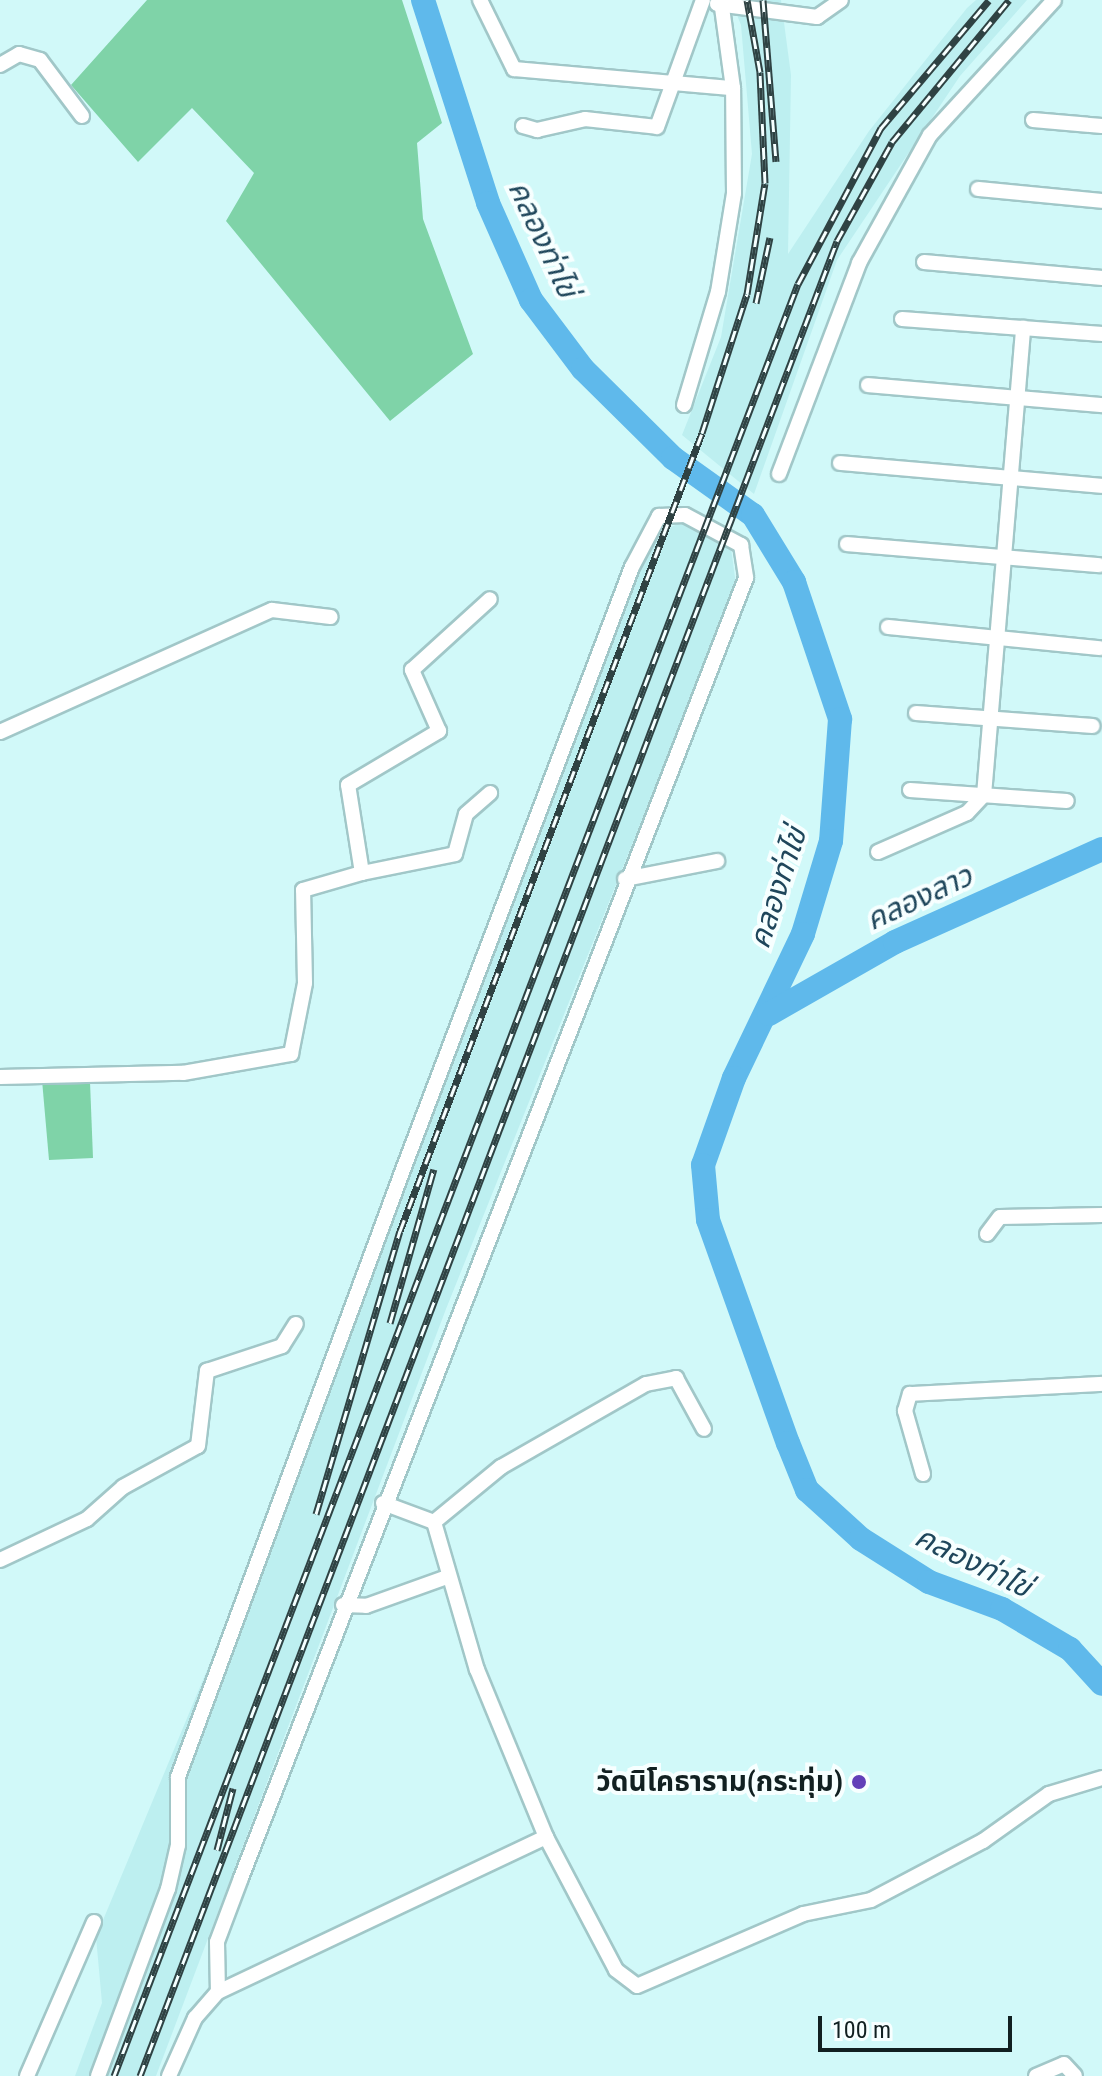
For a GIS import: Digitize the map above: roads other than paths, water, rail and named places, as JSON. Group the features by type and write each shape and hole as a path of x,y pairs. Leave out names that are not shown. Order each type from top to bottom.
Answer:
{"street":[{"path":"480,0 514,69 676,80 733,88"},
{"path":"523,126 537,130 585,119 651,129 676,80 702,0 802,16 823,16 841,0"},
{"path":"799,0 802,16"},
{"path":"779,474 859,263 930,135 1054,0"},
{"path":"684,405 729,236 733,88 722,3"},
{"path":"0,65 19,54 40,60 82,116"},
{"path":"1033,120 1102,126"},
{"path":"978,189 1102,201"},
{"path":"924,262 1102,278"},
{"path":"902,319 1102,334"},
{"path":"878,852 967,813 984,795 1023,328"},
{"path":"868,385 1102,405"},
{"path":"840,463 1102,486"},
{"path":"98,2076 168,1889 178,1845 174,1800 187,1751 632,567 659,516 674,512 741,545 748,564 343,1605 217,1942 218,1992"},
{"path":"847,544 1099,565"},
{"path":"362,873 348,785 435,736 439,718 412,670 490,599"},
{"path":"0,732 272,610 331,617"},
{"path":"888,627 1100,648"},
{"path":"916,713 1093,726"},
{"path":"910,790 1067,801"},
{"path":"0,1077 183,1073 285,1058 297,1041 305,983 303,890 362,873 455,854 466,814 490,793"},
{"path":"625,879 717,861"},
{"path":"987,1234 1000,1217 1102,1215"},
{"path":"0,1560 87,1519 123,1487 198,1446 207,1371 282,1346 296,1324"},
{"path":"434,1522 501,1467 646,1384 676,1378 704,1429"},
{"path":"923,1474 905,1411 910,1394 1102,1384"},
{"path":"383,1503 434,1522"},
{"path":"434,1522 447,1577 546,1837 616,1970 637,1986 803,1914 871,1900 1082,1781 1102,1778"},
{"path":"343,1605 366,1606 447,1577"},
{"path":"169,2076 195,2018 218,1992 546,1837"},
{"path":"27,2076 94,1922"},
{"path":"1036,2076 1064,2064 1075,2076"}],"waterway":[{"name":"คลองท่าไข่","path":"423,0 488,203 531,300 583,369 673,458 753,515 794,582 840,719 831,841 803,934 734,1078 703,1165 708,1220 788,1443 807,1490 861,1539 929,1582 1002,1609 1070,1649 1102,1684"},
{"name":"คลองลาว","path":"769,1014 895,942 1102,849"}],"railway":[{"path":"316,1514 400,1231 702,433 747,294 765,183 760,72 747,0"},
{"path":"763,0 776,161"},
{"path":"114,2076 798,284 881,128 989,0"},
{"path":"140,2076 837,241 892,142 1009,0"},
{"path":"756,303 770,237"},
{"path":"390,1323 434,1169"},
{"path":"217,1850 233,1788"}],"place":[{"name":"วัดนิโคธาราม(กระทุ่ม)","path":"859,1782"}]}
